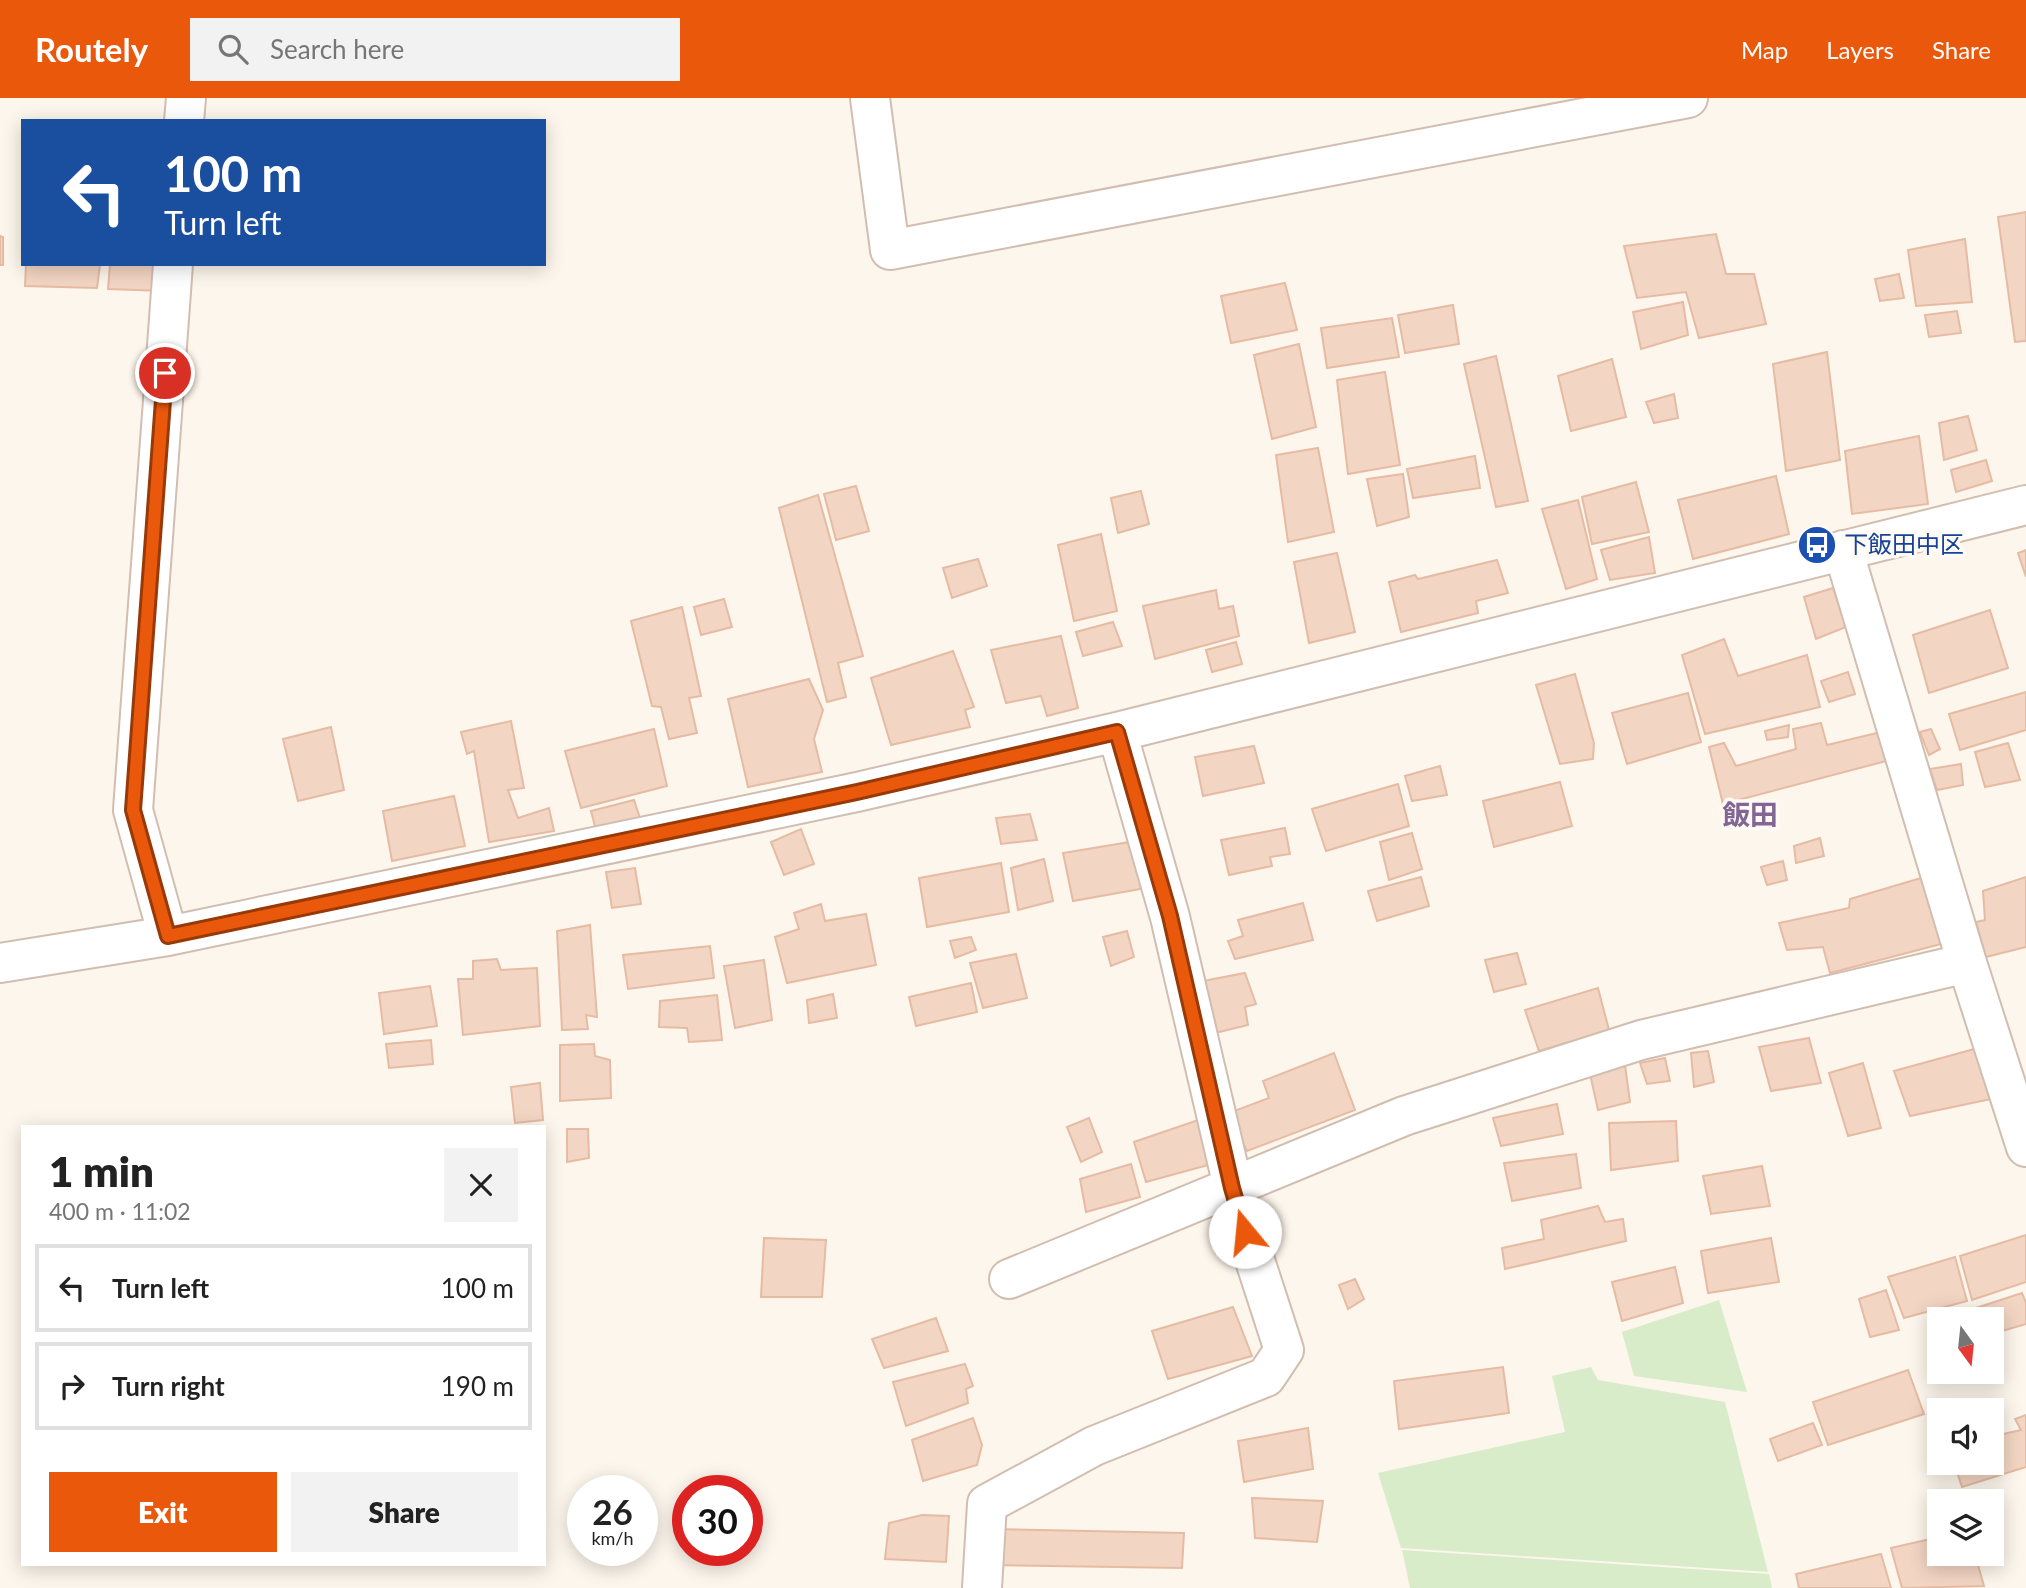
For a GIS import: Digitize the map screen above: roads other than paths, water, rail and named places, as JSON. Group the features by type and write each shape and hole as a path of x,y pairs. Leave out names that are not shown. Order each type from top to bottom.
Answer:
{"street":[{"path":"184,119 186,98"},
{"path":"870,98 890,250 1688,98"},
{"path":"168,936 133,810 173,266"},
{"path":"0,963 168,936 857,792 1117,732 2026,505"},
{"path":"1843,550 1967,963 2026,1147"},
{"path":"982,1588 987,1504 1094,1446 1266,1377 1284,1350 1232,1188 1170,916 1117,732"},
{"path":"1009,1279 1404,1116 1641,1040 1967,963"}],"place":[{"name":"下飯田中区","path":"1817,545"}],"district":[{"name":"飯田","path":"1750,815"}]}
